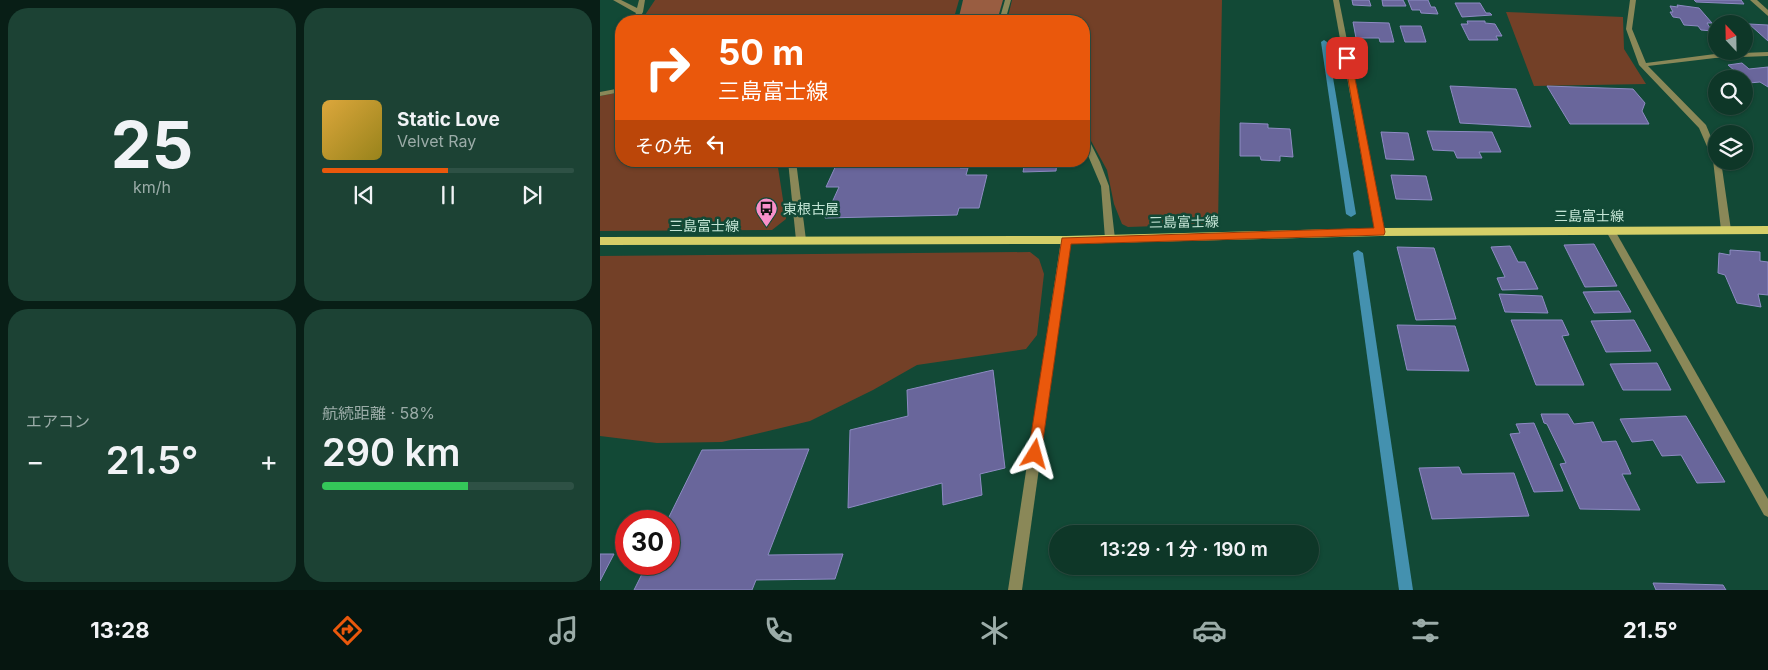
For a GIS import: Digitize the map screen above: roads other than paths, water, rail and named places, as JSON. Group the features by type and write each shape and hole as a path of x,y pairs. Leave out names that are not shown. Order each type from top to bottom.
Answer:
{"main road":[{"name":"三島富士線","path":"600,241 1066,240 1380,232 1768,230"}],"street":[{"path":"616,0 640,12"},
{"path":"638,15 642,0"},
{"path":"1004,15 1008,0"},
{"path":"1336,0 1380,232"},
{"path":"1633,0 1629,29 1643,65 1704,127 1708,137"},
{"path":"1753,0 1768,14"},
{"path":"1643,65 1715,56 1768,54"},
{"path":"600,94 615,91"},
{"path":"1090,150 1104,186 1110,239"},
{"path":"793,167 801,240"},
{"path":"1718,170 1726,230"},
{"path":"1611,231 1768,511"},
{"path":"1015,590 1066,240"}],"waterway":[{"path":"1324,42 1351,214"},
{"path":"1358,253 1406,590"}],"place":[{"name":"東根古屋","path":"767,228"}]}
